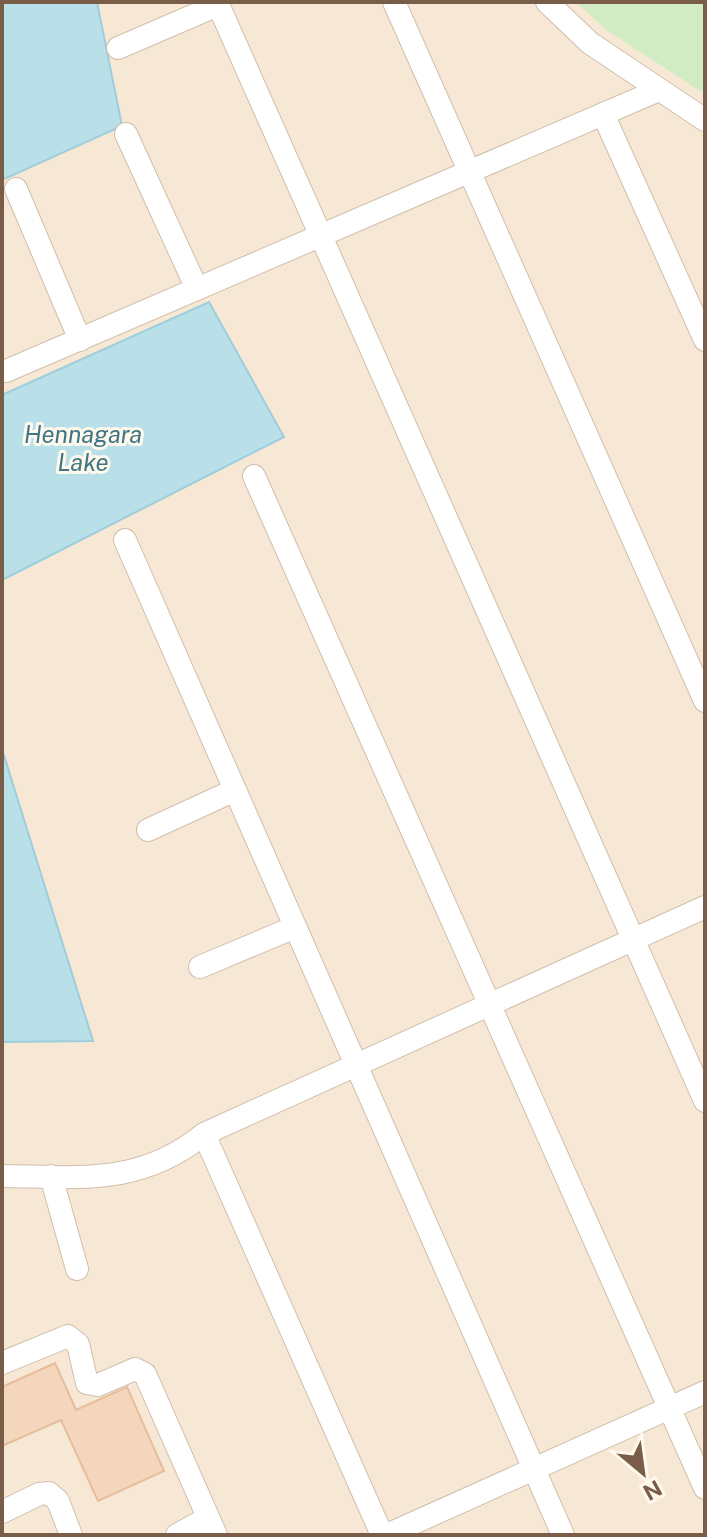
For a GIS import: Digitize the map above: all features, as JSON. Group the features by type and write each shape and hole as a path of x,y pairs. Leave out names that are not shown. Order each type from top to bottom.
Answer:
{"street":[{"path":"394,2 705,701"},
{"path":"547,2 590,43 705,120"},
{"path":"118,48 218,3 705,1101"},
{"path":"6,371 659,90"},
{"path":"603,114 705,340"},
{"path":"126,134 197,289"},
{"path":"16,189 80,340"},
{"path":"254,476 705,1488"},
{"path":"125,540 563,1535"},
{"path":"148,830 235,790"},
{"path":"2,1176 93,1177 132,1172 170,1158 204,1134 705,907"},
{"path":"200,967 295,927"},
{"path":"204,1134 384,1535 705,1392"},
{"path":"51,1176 77,1269"},
{"path":"2,1363 68,1336 78,1344 87,1383 98,1385 135,1369 145,1374 212,1527 177,1535"},
{"path":"2,1512 39,1494 49,1493 58,1501 71,1535"}],"shaded area":[{"path":"97,2 705,2 705,1535 2,1535 2,1042 93,1041 2,749 2,580 283,437 209,302 2,395 2,180 122,126"}],"green space":[{"path":"576,2 705,2 705,94 608,31"}],"water":[{"path":"2,2 97,2 122,126 2,180"},
{"name":"Hennagara Lake","path":"209,302 284,437 2,580 2,395"},
{"path":"2,749 93,1041 2,1042"}],"building":[{"path":"55,1363 76,1410 127,1387 164,1471 98,1501 61,1420 2,1446 2,1387"}]}
